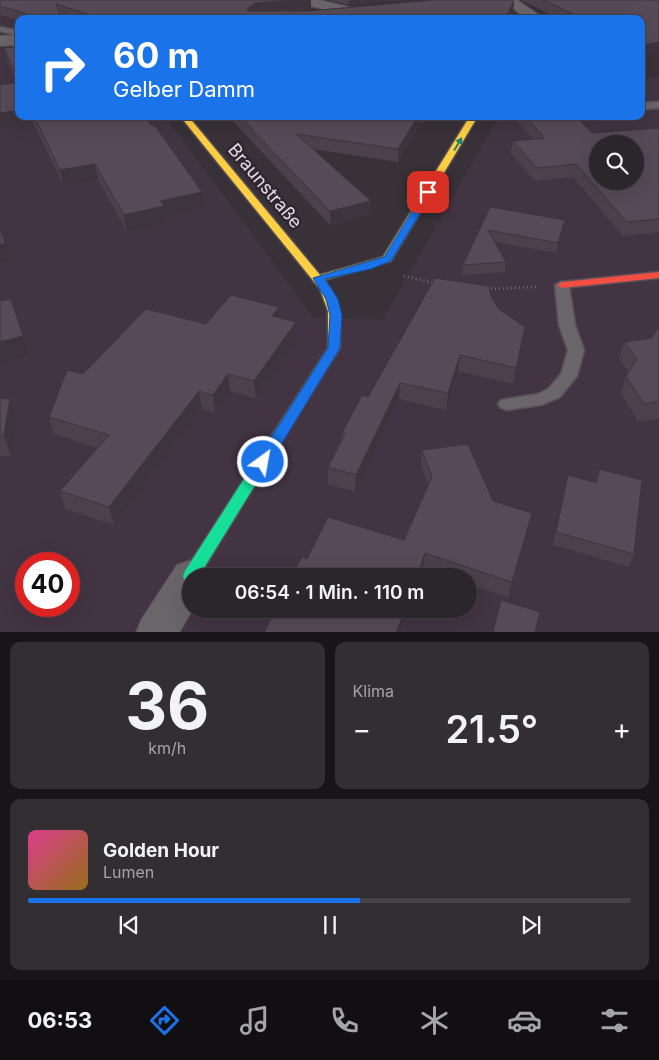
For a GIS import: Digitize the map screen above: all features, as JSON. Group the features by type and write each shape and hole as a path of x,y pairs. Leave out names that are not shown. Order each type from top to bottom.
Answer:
{"street":[{"path":"302,0 353,10"},
{"path":"508,0 532,15"},
{"path":"311,14 353,10"},
{"path":"0,41 15,40"},
{"name":"Braunstraße","path":"187,120 319,278 332,299 336,315 334,348 196,568"},
{"path":"319,278 387,259 472,120"},
{"path":"562,285 659,275"},
{"path":"156,632 182,590"}],"lane":[{"path":"0,29 15,33"},
{"path":"645,106 659,105"},
{"path":"507,404 541,399 554,393 570,376 576,350 567,325 562,285"}],"path":[{"path":"367,266 435,283"},
{"path":"483,290 562,285"}],"shaded area":[{"path":"0,0 287,0 302,3 298,11 252,15 15,15 15,120 168,120 314,318 383,319 497,120 645,120 645,78 659,77 659,632 0,632"}],"building":[{"path":"0,0 295,0 255,3 247,9 248,11 308,11 433,0 514,1 507,15 90,15 56,4 60,15 30,15 0,6"},
{"path":"543,0 659,0 659,42 645,45 645,15 573,14"},
{"path":"15,47 15,75 4,48"},
{"path":"15,82 15,111 0,113 0,85"},
{"path":"36,120 147,120 156,127 202,192 160,201 164,206 124,215 95,164 60,170"},
{"path":"243,120 416,120 398,149 296,134 371,201 330,211"},
{"path":"529,120 579,120 592,133 659,128 659,219 627,222 599,190 644,190 644,135 589,135 589,179 576,164 537,168 513,141 545,138"},
{"path":"490,207 565,220 558,243 488,230 506,262 463,265"},
{"path":"0,227 5,243 0,245"},
{"path":"435,278 489,286 491,296 499,309 525,327 516,368 460,355 448,393 400,383 356,475 328,467 345,434 342,433 362,395 368,397"},
{"path":"231,295 279,307 272,316 296,322 254,381 228,374 213,395 199,391 109,507 60,491 109,435 49,417 67,370 83,374 146,309 206,324"},
{"path":"11,299 23,336 0,342 0,301"},
{"path":"659,326 659,401 644,404 626,376 637,359 624,342 652,338"},
{"path":"10,398 4,435 0,435 0,399"},
{"path":"468,444 493,501 532,513 512,582 477,570 477,568 470,568 425,553 420,568 296,568 302,557 307,559 328,517 404,540 432,477 422,450"},
{"path":"599,469 642,480 634,554 556,532 568,475 597,483"},
{"path":"501,600 540,612 535,632 493,631"},
{"path":"272,618 402,618 396,632 264,632"}],"traffic: fast":[{"path":"196,568 318,373"}],"traffic: slow":[{"path":"187,120 325,288 334,311 334,348 318,373"},
{"path":"319,278 387,259 472,120"}],"traffic: jam":[{"path":"562,285 659,275"}],"route":[{"path":"263,462 334,348 336,315 332,299 319,278 387,259 428,192"}]}
